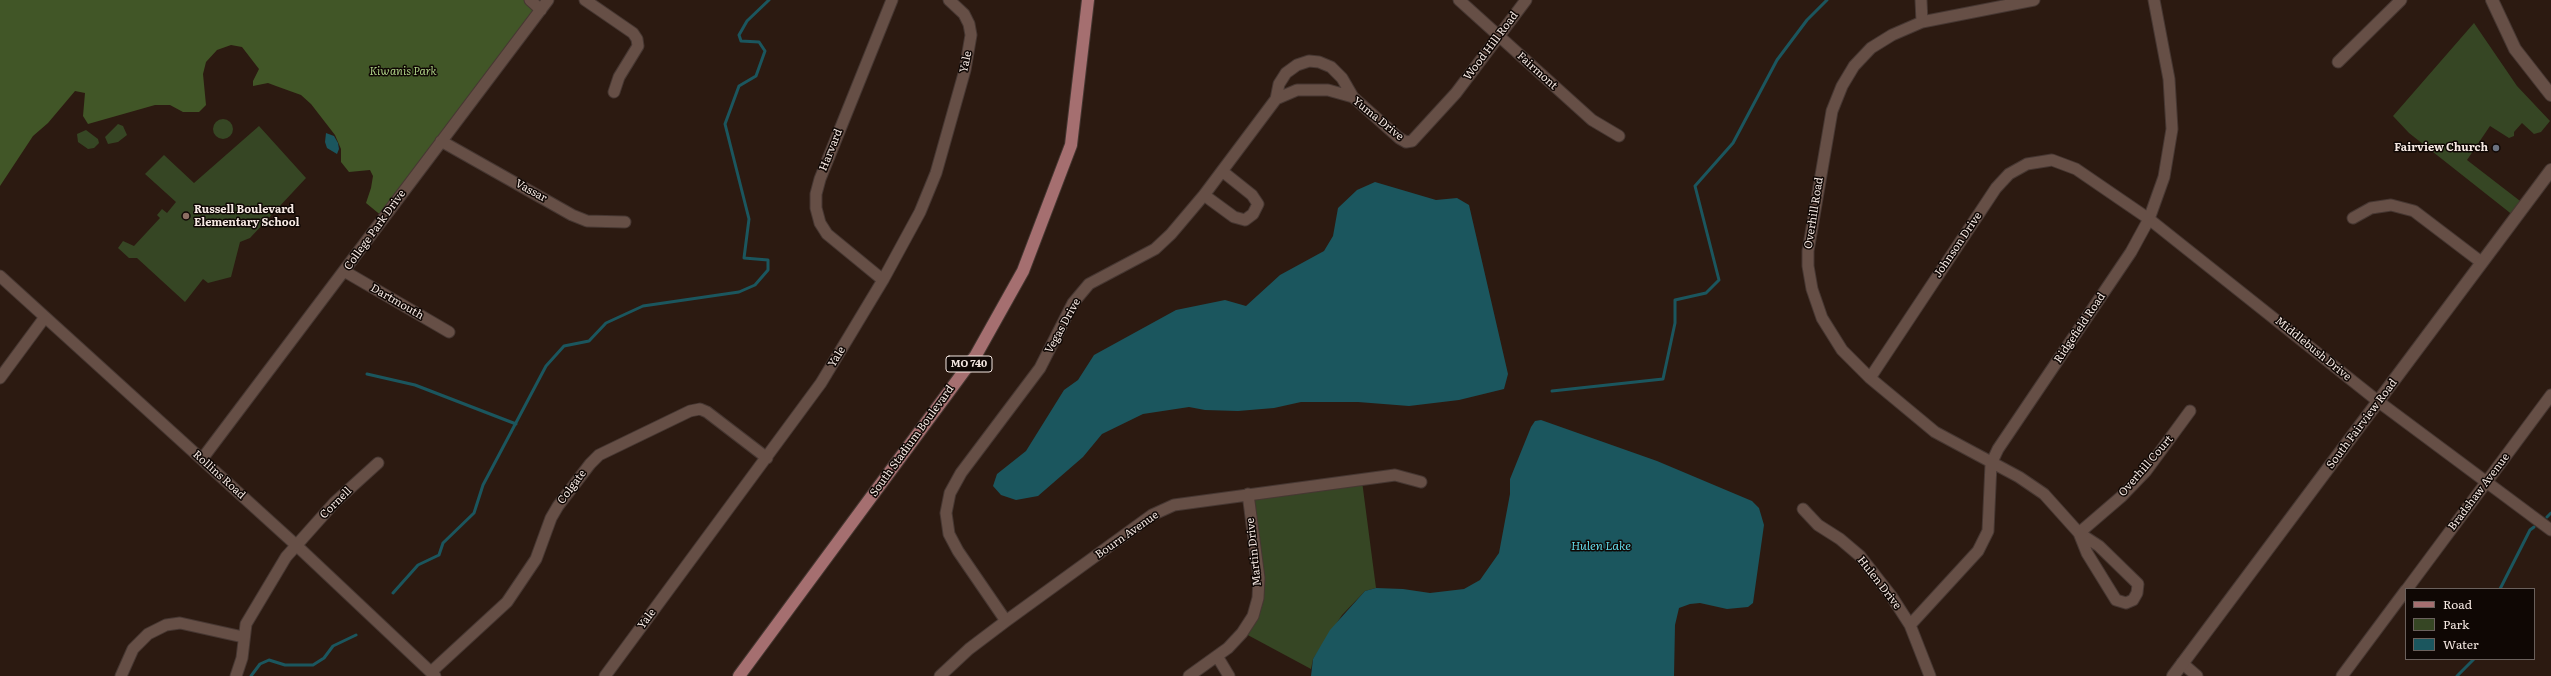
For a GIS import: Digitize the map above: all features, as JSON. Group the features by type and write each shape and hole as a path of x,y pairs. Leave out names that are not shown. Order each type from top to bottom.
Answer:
{"main road":[{"name":"South Stadium Boulevard","path":"739,676 976,355 1023,271 1071,145 1088,0"}],"street":[{"path":"530,0 541,10"},
{"name":"College Park Drive","path":"202,459 548,0"},
{"path":"585,0 633,33 637,39 638,46 619,77 614,92"},
{"name":"Harvard","path":"883,280 827,234 820,223 816,208 816,194 820,179 892,0"},
{"name":"Yale","path":"605,676 822,383 883,280 920,212 936,173 965,70 971,35 969,24 964,14 949,0"},
{"name":"Fairmont","path":"1459,0 1592,120 1619,136"},
{"name":"Wood Hill Road","path":"1456,93 1526,0"},
{"path":"1922,0 1922,22"},
{"name":"Overhill Road","path":"2034,0 1922,22 1892,35 1871,48 1854,66 1842,86 1832,111 1808,251 1812,289 1822,318 1842,350 1870,378 1934,432 1991,464 2019,477 2044,494 2079,532 2099,546 2138,584 2137,593 2133,600 2126,603 2116,600 2087,553 2079,532"},
{"name":"Ridgefield Road","path":"1910,625 1978,551 1988,531 1991,464 1998,449 2131,252 2149,219 2164,177 2172,129 2169,79 2154,0"},
{"path":"2338,62 2401,0"},
{"path":"2492,0 2515,49 2551,95"},
{"path":"1276,99 1279,84 1286,73 1297,64 1309,61 1319,62 1331,67 1342,78 1353,97"},
{"name":"Vegas Drive","path":"1006,621 958,551 949,534 946,513 950,493 961,473 1040,368 1073,303 1089,284 1154,249 1171,234 1204,195 1276,99 1297,90 1328,90"},
{"name":"Yuma Drive","path":"1328,90 1353,97 1406,142 1418,137 1456,93"},
{"name":"Vassar","path":"441,141 572,215 587,221 625,222"},
{"name":"Johnson Drive","path":"1870,378 1996,188 2009,174 2027,164 2052,160 2076,169"},
{"name":"Middlebush Drive","path":"2076,169 2149,219 2379,402 2551,530"},
{"name":"South Fairview Road","path":"2173,676 2551,170"},
{"path":"1204,195 1234,217 1245,220 1253,214 1258,204 1252,195 1222,171"},
{"path":"2353,218 2372,208 2391,205 2414,211 2481,262"},
{"name":"Dartmouth","path":"344,271 449,332"},
{"name":"Rollins Road","path":"0,276 296,545 433,674"},
{"path":"0,378 45,317"},
{"name":"Bradshaw Avenue","path":"2408,588 2551,395"},
{"name":"Colgate","path":"433,674 507,602 536,559 551,518 558,506 599,455 664,423 700,409 707,412 767,458"},
{"name":"Overhill Court","path":"2079,532 2122,496 2146,471 2190,411"},
{"name":"Cornell","path":"236,676 242,658 243,637 246,624 296,545 335,502 378,463"},
{"name":"Bourn Avenue","path":"940,676 969,649 1006,621 1152,515 1174,505 1396,475 1421,482"},
{"name":"Martin Drive","path":"1189,676 1217,656 1242,633 1253,616 1258,598 1259,578 1248,494"},
{"name":"Hulen Drive","path":"1803,509 1818,525 1840,538 1860,556 1892,597 1910,625 1930,676"},
{"name":"Bradshaw Avenue","path":"2342,676 2405,591"},
{"path":"121,676 133,649 148,634 166,625 180,623 243,637"},
{"path":"1217,656 1229,676"},
{"path":"2182,663 2197,676"}],"green space":[{"name":"Kiwanis Park","path":"0,0 530,0 541,10 383,217 366,203 373,176 370,170 349,172 341,162 341,149 335,135 311,104 301,95 268,83 253,86 253,81 259,69 242,47 231,45 217,50 206,62 203,74 206,105 199,112 183,112 170,105 155,105 88,124 83,116 85,93 75,91 48,123 33,136 0,186"},
{"path":"2474,23 2517,86 2550,121 2541,132 2534,134 2522,123 2514,132 2514,136 2509,138 2490,126 2467,160 2524,204 2514,216 2409,133 2393,116"},
{"path":"223,119 230,122 233,129 230,136 223,139 216,136 213,129 216,122"},
{"path":"118,124 123,126 127,135 118,142 108,144 105,137"},
{"path":"259,126 306,178 250,238 240,242 231,277 208,283 203,279 185,302 137,258 129,258 118,248 123,241 134,246 160,218 157,215 162,209 167,213 176,202 145,174 164,155 194,183"},
{"path":"86,130 98,139 99,143 94,148 88,149 78,142 77,134"},
{"path":"1362,481 1376,588 1365,591 1342,615 1313,659 1311,669 1244,633 1259,598 1249,494"}],"water":[{"path":"326,133 334,136 338,143 339,149 337,154 327,148 325,142"},
{"path":"1375,182 1436,200 1457,198 1469,205 1508,374 1504,389 1459,400 1409,406 1358,402 1301,402 1274,408 1238,411 1205,410 1189,407 1143,414 1102,434 1083,457 1038,496 1016,500 1001,495 993,486 997,474 1026,451 1064,390 1078,380 1094,355 1176,310 1225,300 1246,306 1280,275 1324,251 1333,236 1338,208 1357,190"},
{"name":"Hulen Lake","path":"1541,420 1657,461 1752,501 1759,508 1764,525 1753,603 1748,607 1727,609 1700,603 1690,604 1679,608 1675,625 1674,676 1311,676 1313,659 1330,630 1365,591 1376,588 1403,589 1430,593 1464,589 1480,580 1499,553 1510,494 1510,479 1531,427 1535,421"}],"waterway":[{"path":"393,593 418,565 439,555 443,543 474,513 483,485 546,366 564,346 589,341 606,323 643,306 739,292 755,285 768,270 768,260 744,258 749,219 725,124 739,86 756,76 765,51 759,42 741,41 739,35 747,21 769,0"},
{"path":"1552,391 1663,379 1675,323 1675,300 1706,293 1719,280 1695,186 1733,143 1777,60 1807,20 1827,0"},
{"path":"367,374 415,385 516,424"},
{"path":"2547,517 2551,513"},
{"path":"2501,588 2530,530 2534,527"},
{"path":"251,676 260,664 269,660 285,665 313,665 324,658 333,646 356,635"},
{"path":"2457,676 2473,660"}],"place":[{"name":"Fairview Church","path":"2496,148"},
{"name":"Russell Boulevard Elementary School","path":"186,216"}]}
